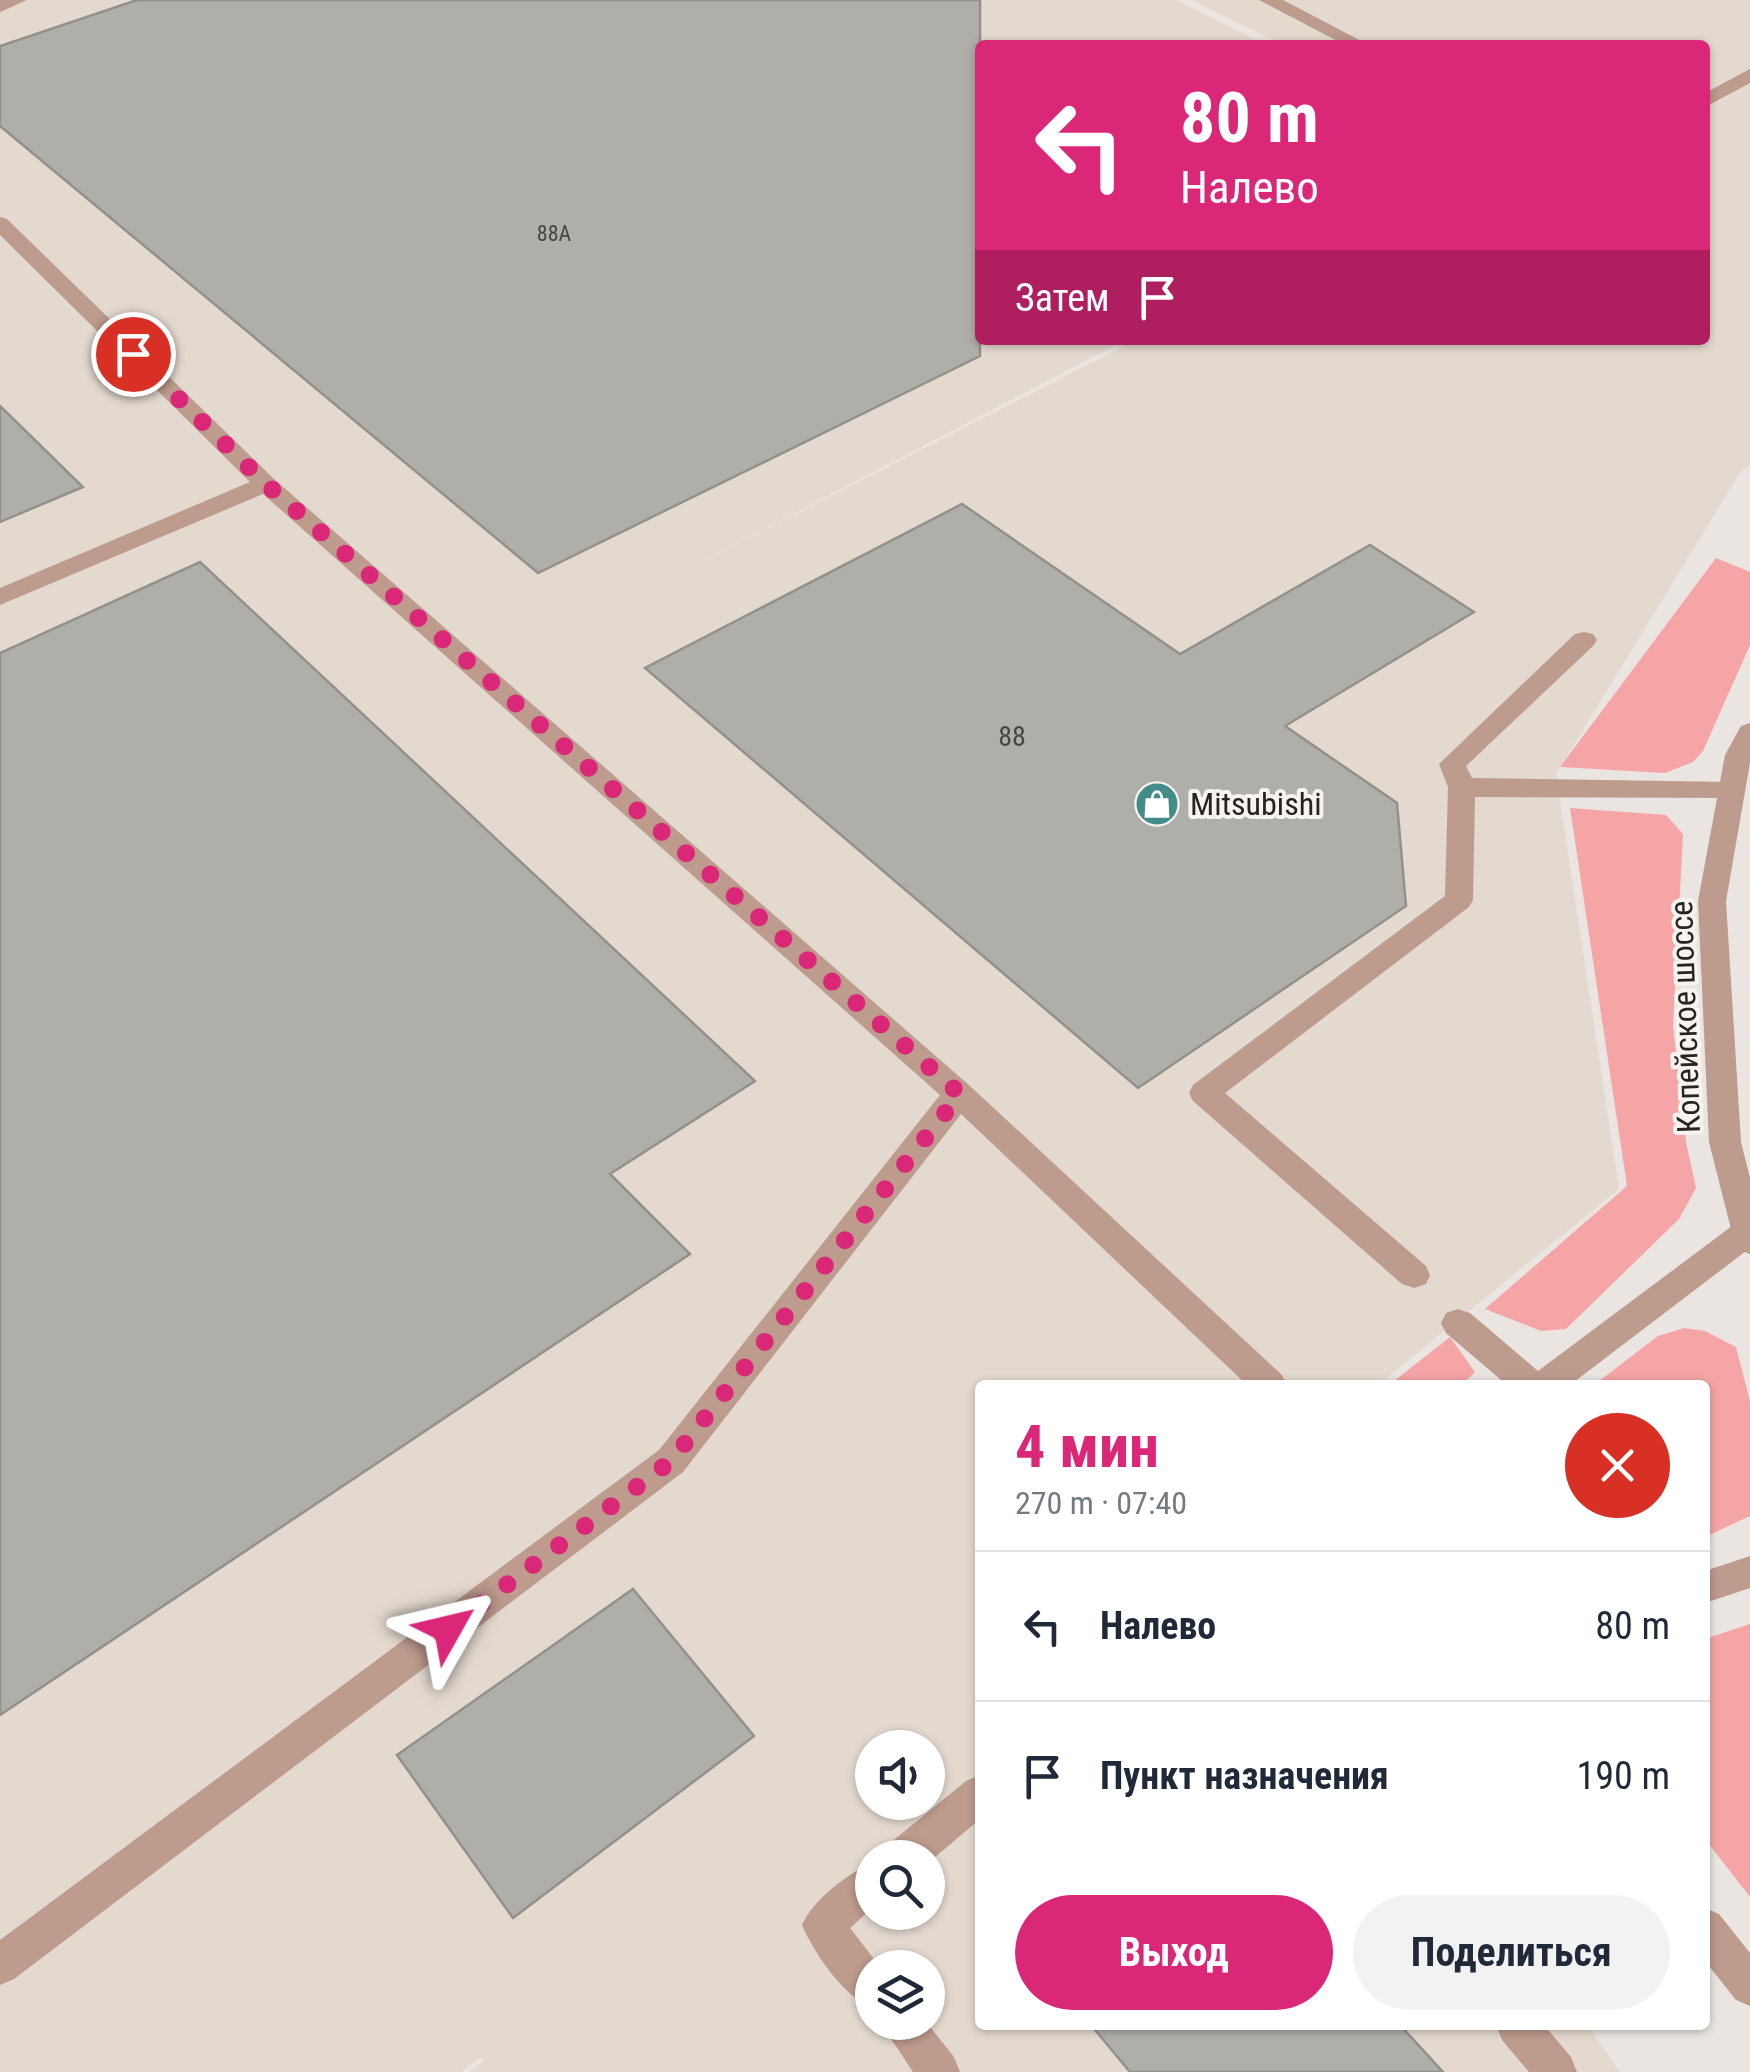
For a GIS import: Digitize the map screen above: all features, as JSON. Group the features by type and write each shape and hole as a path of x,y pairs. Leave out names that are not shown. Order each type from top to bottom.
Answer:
{"street":[{"path":"0,6 18,0"},
{"path":"1268,0 1350,40"},
{"path":"1710,97 1750,75"},
{"path":"0,223 266,484 960,1094 1265,1380"},
{"path":"0,597 266,484"},
{"path":"1414,1275 1204,1092 1458,900 1462,787 1452,764 1584,640"},
{"name":"Копейское шоссе","path":"1749,1236 1725,1142 1712,901 1738,755 1750,732"},
{"path":"1462,787 1731,790"},
{"path":"0,1966 671,1461 960,1094"},
{"path":"1551,1380 1749,1236"},
{"path":"1458,1324 1524,1380"},
{"path":"1710,1585 1750,1572"},
{"path":"925,1840 975,1798"},
{"path":"855,1896 822,1924 855,1966"},
{"path":"1710,1934 1750,1986"},
{"path":"1521,2030 1556,2072"},
{"path":"914,2040 939,2072"}],"shaded area":[{"path":"0,0 1176,0 1256,40 975,40 975,345 1116,345 678,574 1126,345 1710,345 1710,40 1273,40 1191,0 1750,0 1750,465 1741,471 1556,774 1619,1189 1384,1380 975,1380 975,2030 1591,2030 1620,2072 470,2072 483,2061 481,2057 461,2072 0,2072"},
{"path":"1716,558 1750,572 1750,645 1703,751 1693,762 1665,773 1560,767"},
{"path":"1570,808 1666,815 1683,834 1673,1026 1686,1142 1696,1188 1679,1219 1566,1329 1541,1331 1485,1309 1627,1186"},
{"path":"1684,1328 1705,1331 1736,1347 1750,1401 1750,1516 1710,1535 1710,1380 1601,1380 1658,1336"},
{"path":"1450,1337 1475,1372 1467,1380 1395,1380"},
{"path":"1750,1624 1750,1897 1710,1845 1710,1637"}],"building":[{"path":"137,0 980,0 980,40 975,40 975,345 980,345 980,356 538,573 0,126 0,46"},
{"path":"0,406 83,487 0,522"},
{"path":"962,504 1180,654 1370,545 1474,612 1285,726 1397,803 1406,906 1138,1088 645,668"},
{"path":"200,562 755,1081 610,1174 690,1254 0,1715 0,653"},
{"path":"633,1589 754,1736 513,1918 397,1755"},
{"path":"1095,2030 1405,2030 1443,2072 1130,2072"}],"place":[{"name":"Mitsubishi","path":"1157,804"}],"route":[{"path":"133,354 266,484 960,1094 671,1461 448,1629"}]}
